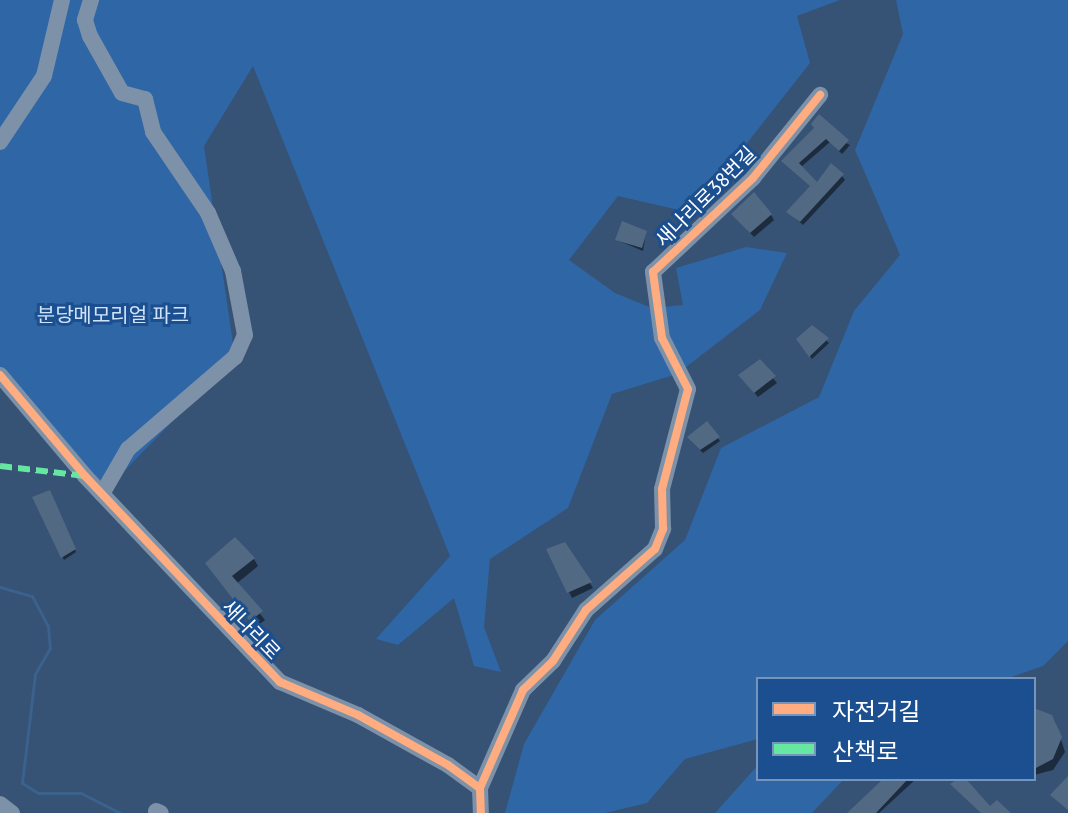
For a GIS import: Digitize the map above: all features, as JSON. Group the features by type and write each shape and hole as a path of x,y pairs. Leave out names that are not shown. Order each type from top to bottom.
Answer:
{"street":[{"path":"0,142 44,76 62,0"},
{"path":"91,0 85,20 90,36 115,82 122,93 145,99 153,132 208,213 233,271 245,335 235,357 128,449 102,494"},
{"name":"새나리로38번길","path":"480,788 523,690 553,661 586,610 655,549 663,529 662,489 688,389 662,338 653,272 753,178 820,95"},
{"name":"새나리로","path":"0,375 102,494 280,682 358,715 480,788"},
{"path":"480,788 481,813"},
{"path":"0,804 12,813"}],"green space":[{"name":"분당메모리얼 파크","path":"0,0 840,0 797,16 810,63 692,213 618,196 569,260 615,293 652,308 683,305 676,268 746,247 787,253 760,310 677,374 612,394 568,508 490,559 484,627 501,672 474,666 454,598 398,645 376,639 450,556 253,66 204,146 235,357 102,494 0,374"},
{"path":"896,0 1068,0 1068,641 1043,666 1012,677 756,677 756,740 685,759 647,803 605,813 505,813 524,744 595,620 685,540 721,448 819,397 854,311 900,255 855,150 903,34"},
{"path":"756,767 756,781 842,781 812,813 715,813"}],"building":[{"path":"819,114 849,140 839,151 826,139 799,163 817,182 831,163 844,174 800,222 786,212 810,186 781,161 814,128 811,124"},
{"path":"754,192 772,214 750,233 731,214"},
{"path":"622,221 647,231 642,248 615,240"},
{"path":"812,325 829,338 809,357 796,339"},
{"path":"760,359 776,376 754,393 738,375"},
{"path":"707,421 720,437 700,450 687,437"},
{"path":"50,490 76,549 61,558 32,497"},
{"path":"235,537 255,558 232,576 263,611 250,621 205,563"},
{"path":"565,542 592,582 567,593 546,549"},
{"path":"1036,709 1052,715 1062,737 1053,759 1036,768"},
{"path":"1068,776 1068,810 1050,795"},
{"path":"881,781 906,781 876,813 847,813"},
{"path":"968,781 990,806 997,800 1011,813 981,813 950,784"}],"waterway":[{"path":"0,587 32,596 48,626 50,648 35,674 22,783 38,793 81,793 120,813"}],"marked path":[{"path":"0,466 85,476"}],"cycle path":[{"path":"480,788 523,690 553,661 586,610 655,549 663,529 662,489 688,389 662,338 653,272 753,178 820,95"},
{"path":"0,375 85,476 280,682 358,715 448,765 480,788 481,813"}]}
